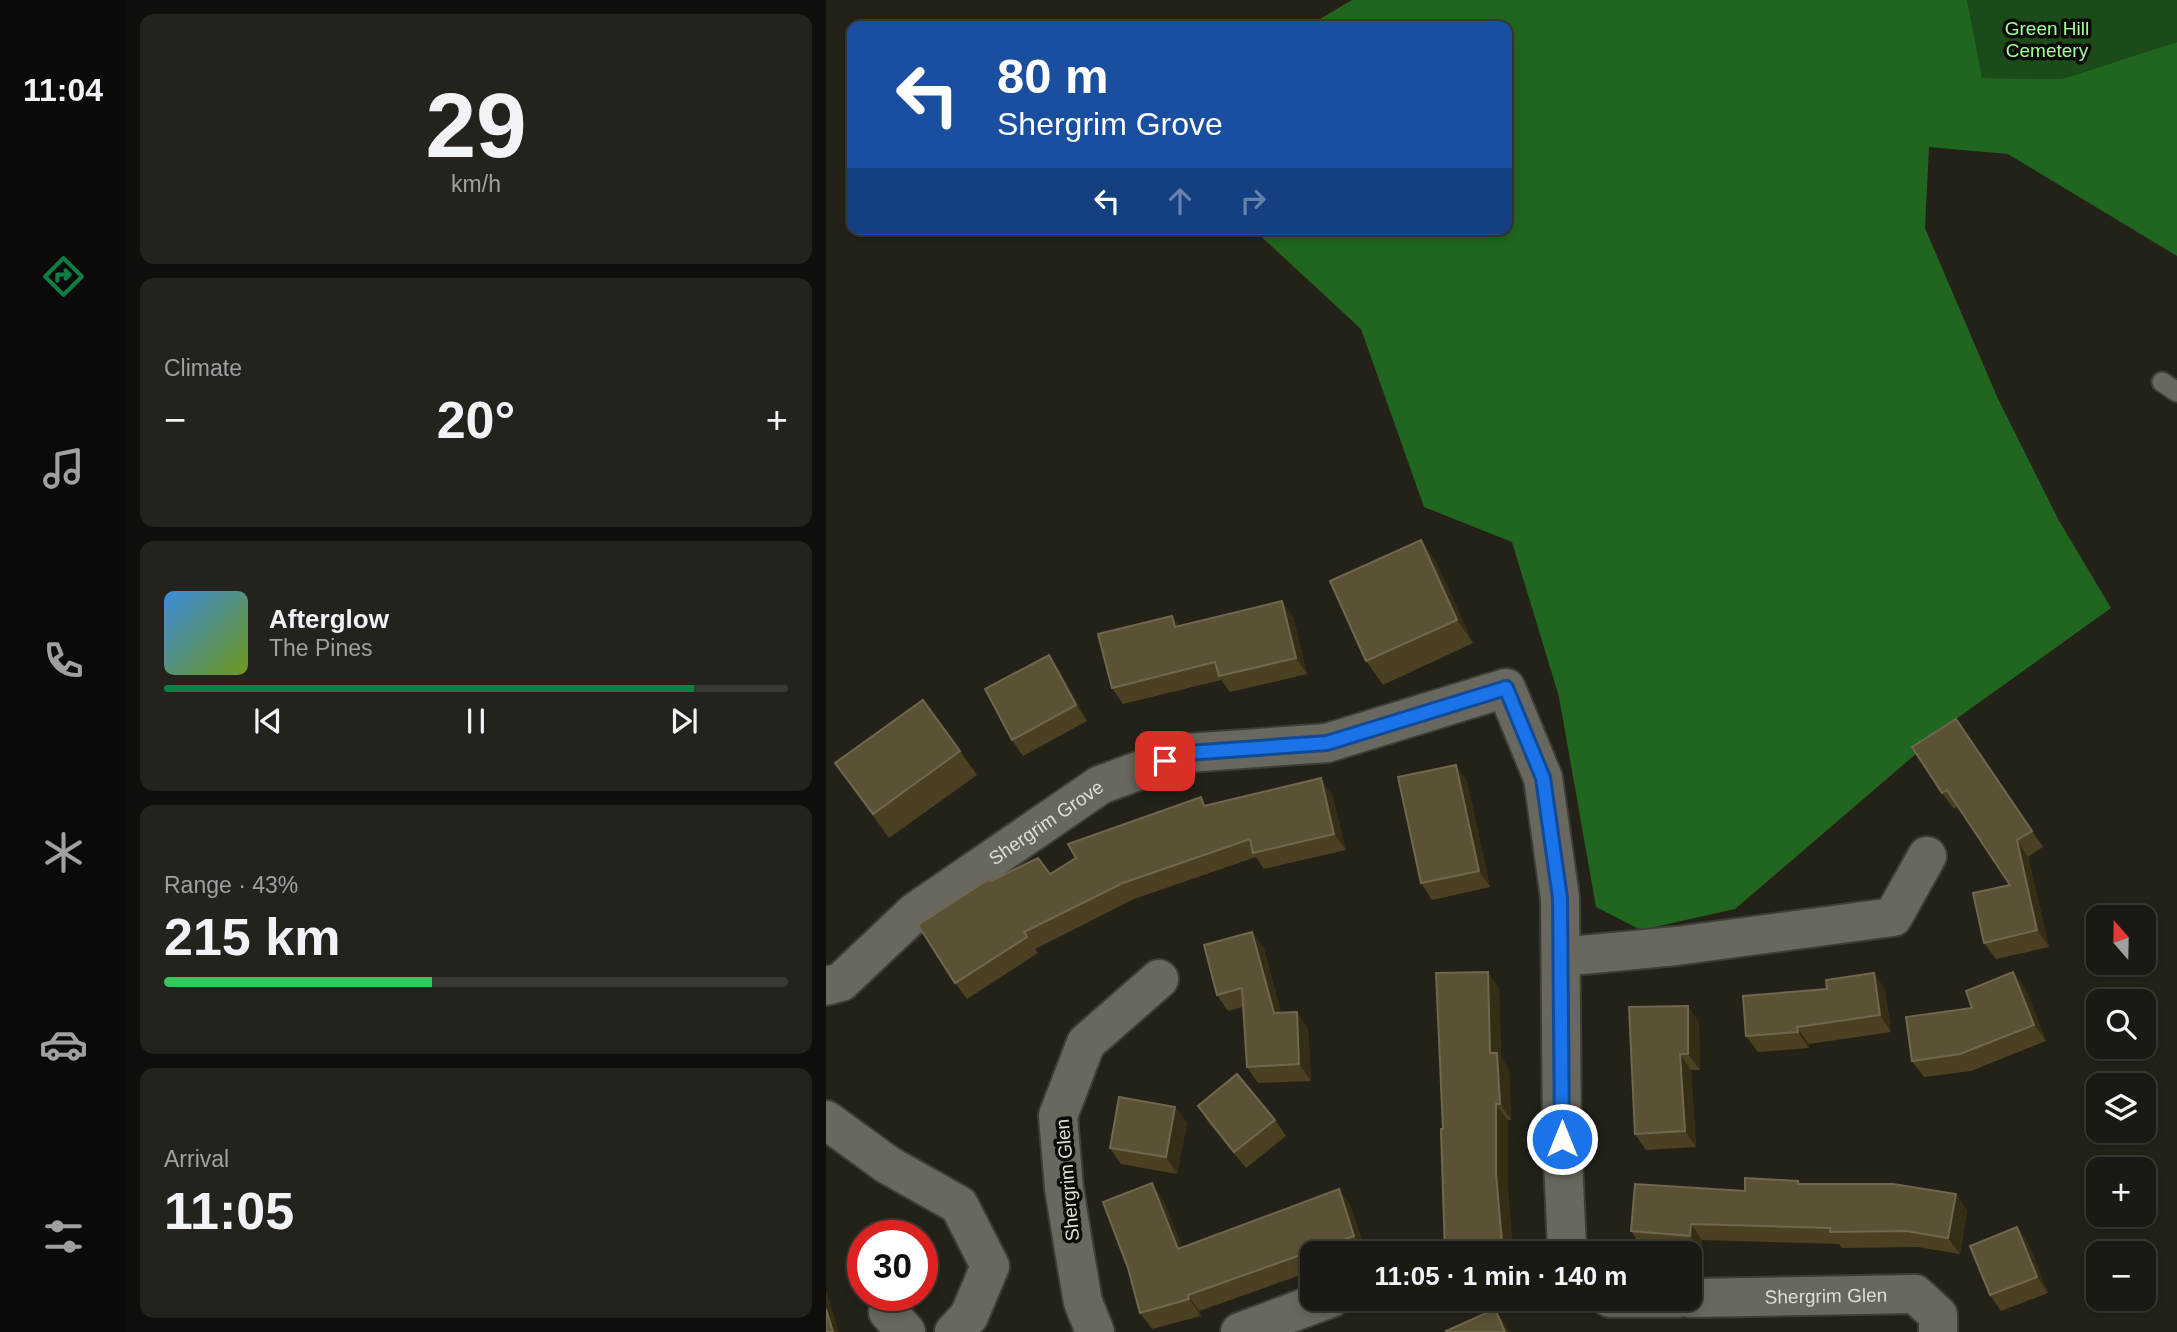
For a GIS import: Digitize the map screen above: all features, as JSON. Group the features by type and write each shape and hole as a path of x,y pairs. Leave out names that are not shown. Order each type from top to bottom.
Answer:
{"street":[{"name":"Shergrim Grove","path":"826,986 841,982 915,912 1100,785 1187,753 1327,743 1506,688 1543,778 1560,898 1561,957"},
{"path":"1567,1241 1562,1139 1561,957 1676,946 1893,917 1927,856"},
{"name":"Shergrim Glen","path":"1095,1332 1083,1302 1076,1263 1064,1188 1058,1116 1086,1043 1159,979"},
{"path":"826,1119 888,1165 959,1205 990,1266 969,1316 954,1332"},
{"name":"Shergrim Glen","path":"1702,1298 1915,1294 1938,1315 1938,1332"},
{"path":"1240,1332 1300,1310"}],"green space":[{"path":"1352,0 1967,0 1982,78 2062,79 2177,42 2177,256 2008,154 1929,147 1925,228 1998,399 2058,519 2111,608 1959,717 1735,909 1641,930 1596,907 1559,697 1512,542 1424,507 1361,329 1259,235 1512,235 1512,21 1316,21"},
{"name":"Green Hill Cemetery","path":"1967,0 2177,0 2177,42 2062,79 1981,78"}],"building":[{"path":"1421,540 1457,620 1366,661 1330,581"},
{"path":"1282,601 1296,658 1219,676 1215,662 1112,688 1098,634 1172,616 1175,627"},
{"path":"1049,655 1076,705 1012,740 985,689"},
{"path":"923,700 960,751 873,814 835,763"},
{"path":"1956,719 2032,831 2017,840 2037,930 1984,943 1973,893 2010,885 1947,790 1942,793 1912,747"},
{"path":"1456,765 1479,871 1421,883 1398,777"},
{"path":"1321,778 1334,834 1253,853 1250,839 1123,883 1024,932 1027,937 955,983 918,925 989,879 991,881 1038,858 1050,874 1076,858 1068,844 1201,797 1204,806"},
{"path":"1252,932 1274,1013 1297,1012 1299,1064 1247,1067 1242,988 1217,995 1204,945"},
{"path":"1488,972 1490,1053 1497,1053 1500,1104 1496,1104 1496,1174 1502,1241 1445,1241 1436,973"},
{"path":"2013,972 2034,1025 1960,1054 1912,1061 1906,1017 1972,1008 1966,991"},
{"path":"1874,973 1880,1015 1797,1027 1798,1032 1746,1036 1743,996 1827,989 1826,980"},
{"path":"1688,1006 1688,1054 1680,1054 1685,1131 1635,1134 1629,1007"},
{"path":"1237,1074 1275,1120 1234,1152 1198,1106"},
{"path":"1119,1097 1175,1107 1166,1157 1110,1148"},
{"path":"1745,1178 1798,1181 1798,1184 1893,1184 1956,1194 1948,1238 1906,1231 1830,1232 1830,1228 1691,1224 1690,1236 1631,1231 1635,1184 1745,1191"},
{"path":"1152,1183 1178,1249 1339,1189 1354,1236 1340,1241 1300,1241 1300,1255 1188,1295 1189,1299 1140,1313 1128,1268 1103,1202"},
{"path":"2017,1227 2037,1277 1990,1295 1970,1246"},
{"path":"826,1309 833,1332 826,1332"},
{"path":"1496,1311 1505,1332 1447,1332"}],"route":[{"path":"1165,761 1187,753 1327,743 1506,688 1543,778 1560,898 1562,1139"}]}
